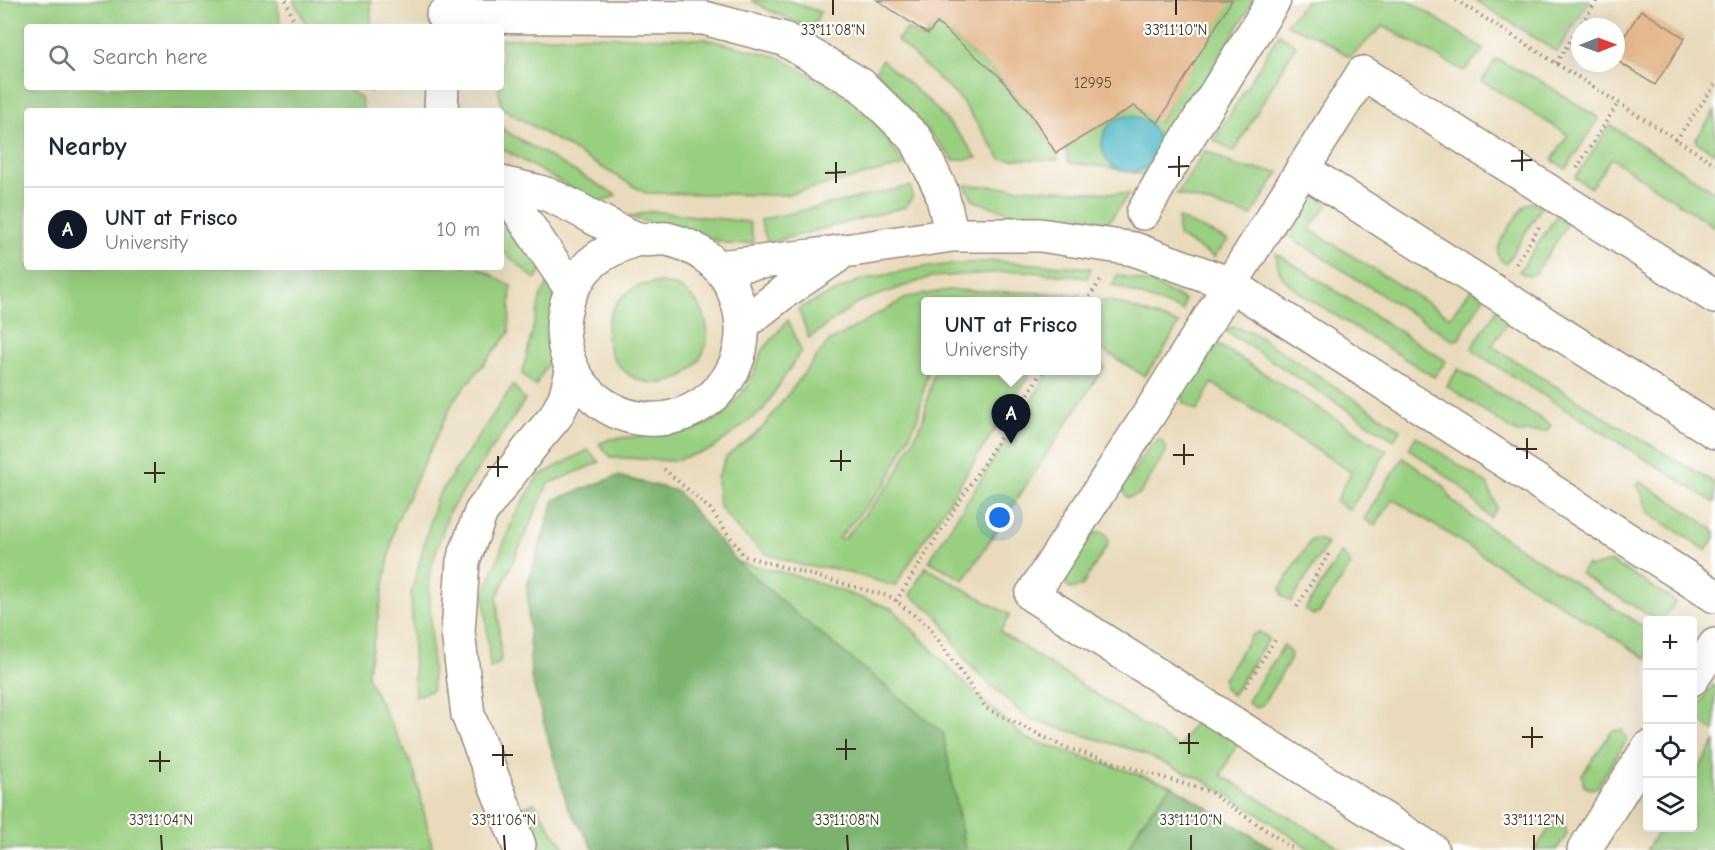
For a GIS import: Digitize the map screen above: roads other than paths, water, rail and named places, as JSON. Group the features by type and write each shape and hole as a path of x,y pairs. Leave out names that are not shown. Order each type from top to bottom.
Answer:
{"street":[{"path":"1143,213 1274,0"},
{"path":"442,14 704,18 784,39 861,85 916,139 942,190 952,235"},
{"path":"1432,850 1032,595 1151,411 1363,73 1715,297"},
{"path":"441,108 442,90"},
{"path":"1302,169 1715,432"},
{"path":"504,184 545,194 638,239"},
{"path":"504,188 572,289"},
{"path":"719,267 952,235 1040,235 1134,249 1230,284 1715,596"},
{"path":"638,239 666,239 694,248 719,267 736,294 742,324 739,355 725,383 703,405 674,418 643,420 612,411 589,394 572,372 563,344 563,316 572,289 588,265 611,249 638,239"},
{"path":"742,324 792,286 849,249"},
{"path":"521,848 468,715 458,632 463,561 481,512 556,416 565,398 572,372"},
{"path":"535,441 579,418 612,411"},
{"path":"1697,672 1715,645"},
{"path":"1584,850 1643,754"}],"water":[{"path":"1125,116 1135,116 1150,124 1156,133 1158,144 1156,155 1150,164 1135,172 1125,172 1114,167 1107,160 1102,149 1102,139 1107,128 1114,121"}],"place":[{"name":"UNT at Frisco","path":"1011,444"}]}
